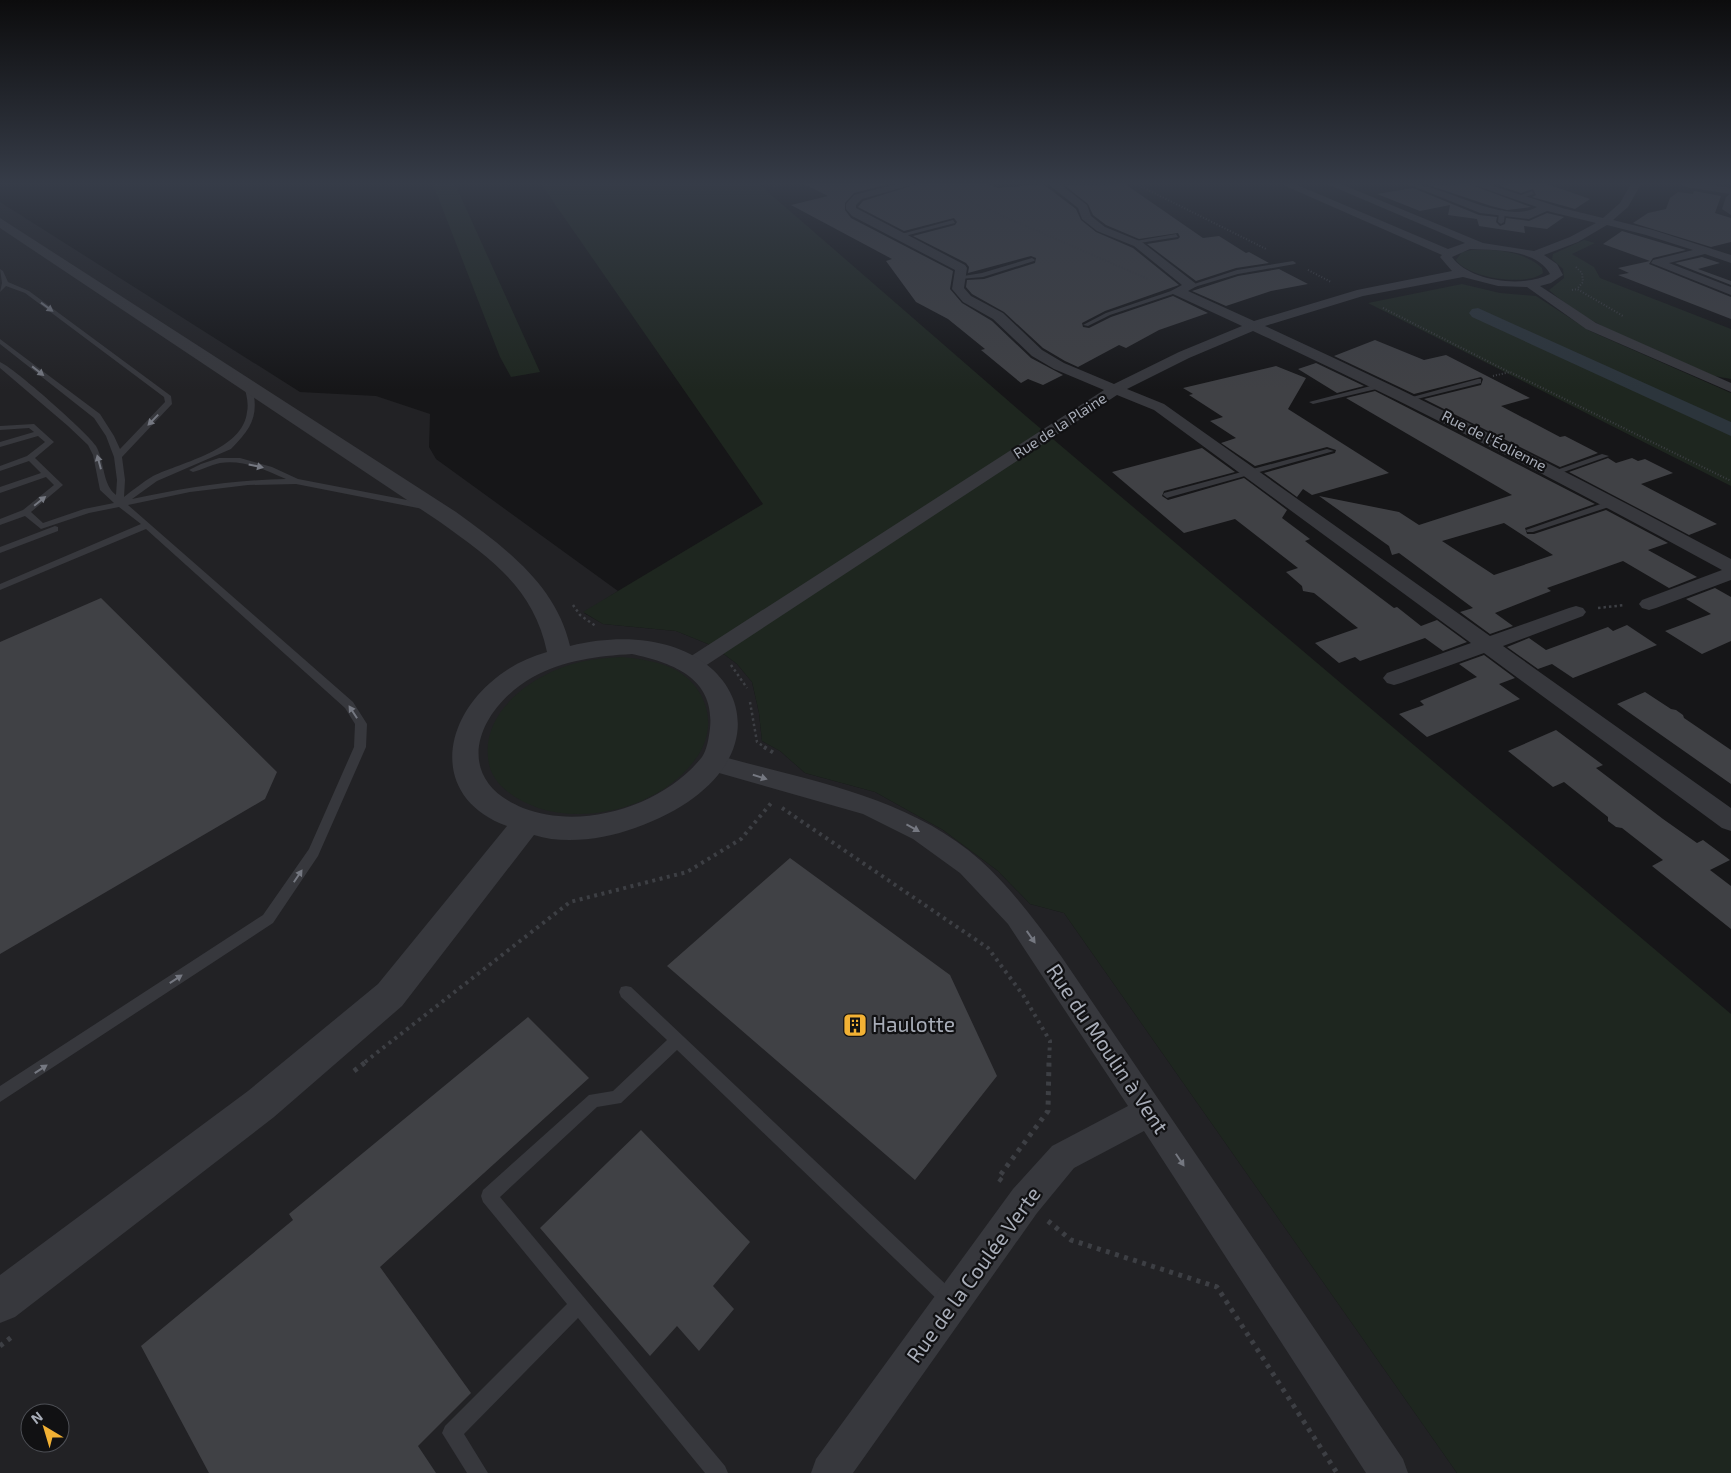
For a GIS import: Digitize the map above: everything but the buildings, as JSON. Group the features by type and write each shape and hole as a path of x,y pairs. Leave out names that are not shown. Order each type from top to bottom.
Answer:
{"street":[{"path":"47,253 435,508 498,553 530,585 553,622 560,655"},
{"path":"930,253 961,268 958,289 967,299 998,316 1037,353 1058,366 1117,388 1160,407 1731,821"},
{"path":"1147,253 1192,286"},
{"path":"1448,253 1448,261 1466,273 1496,282 1542,283 1556,275 1555,269 1549,263 1524,253"},
{"path":"1534,256 1542,253"},
{"path":"1697,253 1656,263 1731,291"},
{"path":"1710,253 1731,259"},
{"name":"Rue de la Plaine","path":"692,665 1117,388 1164,363 1251,326 1372,290 1466,273"},
{"path":"1530,284 1590,326 1731,388"},
{"path":"1176,291 1192,286"},
{"name":"Rue de l'Éolienne","path":"1176,291 1409,399 1555,472 1731,567"},
{"path":"1649,604 1731,573"},
{"path":"1394,678 1576,612"},
{"path":"632,646 665,652 692,665 712,682 724,705 724,731 713,764 690,786 655,809 612,824 568,829 526,823 492,806 471,781 464,752 473,722 494,694 524,671 560,655 596,647 632,646"},
{"name":"Rue du Moulin à Vent","path":"713,764 870,807 922,832 969,866 1017,916 1389,1473"},
{"path":"0,1302 261,1104 390,994 526,823"},
{"name":"Rue de la Coulée Verte","path":"830,1473 1025,1201 1063,1157 1148,1112"}],"lane":[{"path":"960,277 983,275 1032,260"},
{"path":"1192,286 1236,272 1293,262"},
{"path":"0,271 5,283 27,292 167,396 169,402 118,456"},
{"path":"0,290 5,283"},
{"path":"1086,325 1108,314 1176,291"},
{"path":"0,341 96,416 106,428 118,456 123,485 119,504"},
{"path":"0,364 71,424 91,444 97,454 104,490 147,525 349,705 361,724 360,747 314,852 268,919 0,1096"},
{"path":"1409,399 1478,381"},
{"path":"222,460 228,447 246,429 252,413 248,385"},
{"path":"1313,402 1382,386"},
{"path":"0,428 31,426 50,442 30,458 0,469"},
{"path":"0,445 39,432"},
{"path":"0,550 119,504 154,479 228,447"},
{"path":"1167,495 1330,451"},
{"path":"1555,472 1605,456"},
{"path":"0,522 26,512 59,485 30,458"},
{"path":"142,487 161,483 222,460 232,460 275,470 296,480"},
{"path":"0,490 47,474"},
{"path":"26,512 41,526 87,510 206,487 248,482 296,480 435,508"},
{"path":"1530,530 1612,503"},
{"path":"0,587 147,525"},
{"path":"626,992 953,1302"},
{"path":"677,1040 616,1098 594,1100 489,1196 718,1473"},
{"path":"478,1473 452,1433 578,1304"}],"path":[{"path":"1088,253 1176,291"},
{"path":"1274,253 1335,283"},
{"path":"1377,305 1731,481"},
{"path":"1478,381 1510,372"},
{"path":"1576,612 1610,606 1649,604"}],"shaded area":[{"path":"0,253 80,253 300,392 376,396 430,414 429,447 436,459 618,591 584,613 603,624 676,631 713,646 737,664 752,682 759,713 762,741 780,751 805,773 875,792 943,830 998,871 1030,904 1064,913 1457,1473 0,1473"},
{"path":"460,253 486,253 540,372 511,377 500,357"},
{"path":"589,253 838,253 1027,417 1731,1014 1731,1473 1457,1473 1064,913 1030,904 998,871 943,830 875,792 805,773 780,751 762,741 759,713 752,682 737,664 713,646 676,631 603,624 583,612 763,504"},
{"path":"1461,253 1511,253 1535,262 1542,268 1543,273 1535,277 1511,280 1484,276 1472,272 1456,260"},
{"path":"1575,253 1572,254 1594,267 1600,278 1731,329 1731,379 1714,376 1628,339 1586,317 1567,304 1549,290 1564,278 1563,269 1552,259 1553,254"},
{"path":"1462,284 1500,293 1536,296 1590,331 1731,393 1731,486 1368,303"},
{"path":"621,657 656,662 670,667 686,677 701,696 706,707 708,730 699,754 685,771 669,786 649,797 605,812 559,813 523,802 503,788 490,768 488,748 491,730 499,714 512,699 527,686 562,667 585,661"}],"waterway":[{"path":"1478,313 1731,430"}],"place":[{"name":"Haulotte","path":"855,1025"}]}
